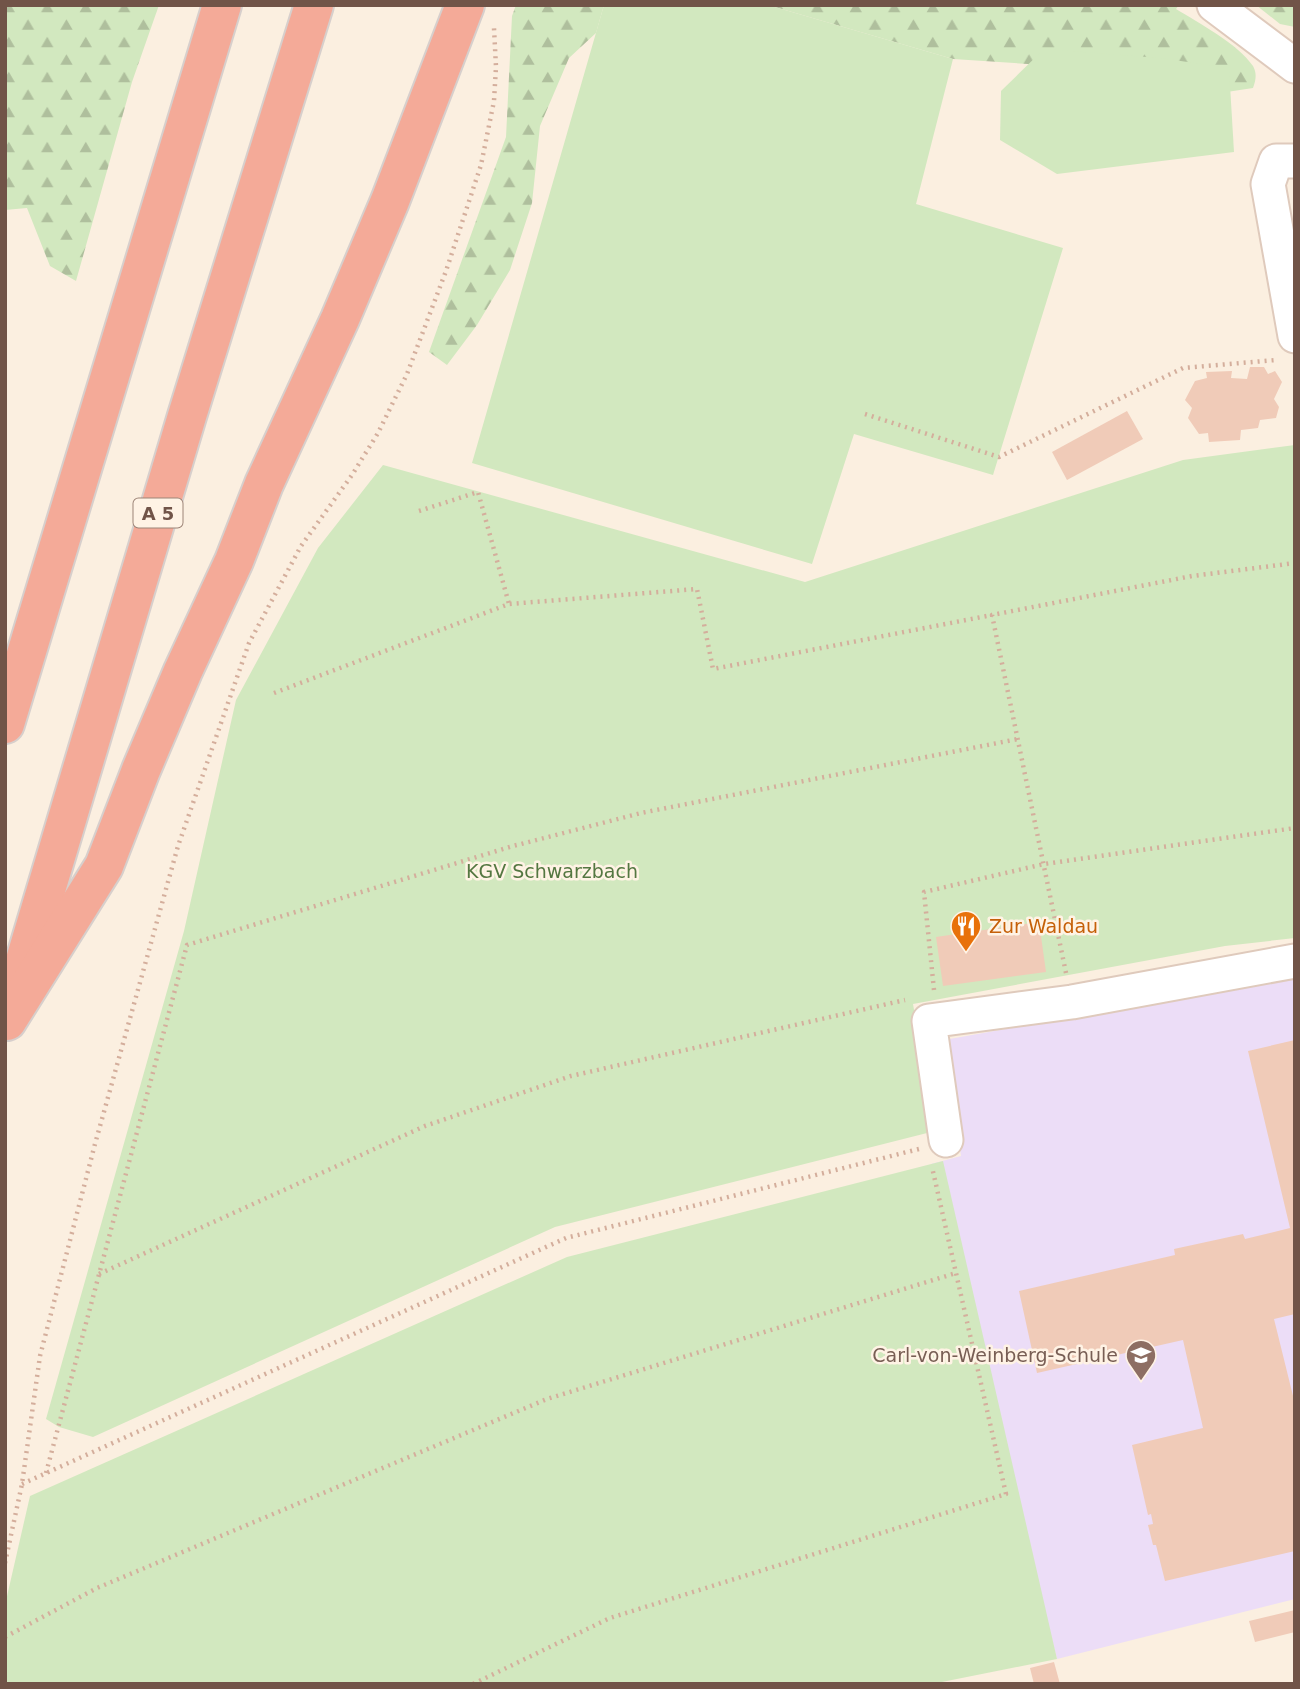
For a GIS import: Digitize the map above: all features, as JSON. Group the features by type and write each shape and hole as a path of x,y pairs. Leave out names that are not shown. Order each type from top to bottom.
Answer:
{"highway":[{"path":"5,724 222,5"},
{"name":"A 5","path":"6,1024 187,416 314,5"},
{"path":"6,1024 104,866 141,770 234,561 264,484 340,319 390,201 479,10"}],"street":[{"path":"1214,5 1291,58"},
{"path":"1288,348 1268,184 1276,161 1295,161"},
{"path":"937,1143 929,1021 1072,1002 1295,961"}],"path":[{"path":"5,1563 22,1484 40,1356 94,1144 177,846 249,643 301,546 352,475 378,432 412,362 446,271 481,164 494,101 496,66 479,10"},
{"path":"865,414 999,457 1183,368 1288,348"},
{"path":"419,511 478,492 509,604"},
{"path":"274,693 509,604 697,589 713,669 1192,576 1295,563"},
{"path":"992,615 1072,1002"},
{"path":"46,1473 187,945 513,846 641,813 1018,739"},
{"path":"934,994 924,892 1044,864 1295,828"},
{"path":"99,1274 425,1126 571,1076 907,1000"},
{"path":"22,1484 566,1238 937,1143 956,1273 1006,1494 610,1618 473,1684"},
{"path":"5,1637 97,1588 547,1399 956,1273"}],"shaded area":[{"name":"Carl-von-Weinberg-Schule","path":"1295,977 1295,1599 1057,1659 931,1164 961,1156 944,1040"}],"green space":[{"path":"5,5 159,5 132,82 76,281 50,266 27,208 5,210"},
{"path":"516,5 604,5 596,33 569,58 540,126 532,203 510,270 477,325 447,365 429,352 506,137 512,16"},
{"path":"604,5 768,5 953,59 916,204 1063,248 993,475 854,434 812,564 472,463"},
{"path":"768,5 1179,5 1176,9 1218,34 1238,50 1253,66 1256,74 1253,88 1181,99 1073,67 953,59"},
{"path":"1256,5 1295,5 1295,27 1280,24"},
{"path":"1044,49 1160,58 1229,68 1234,152 1057,174 1000,140 1001,91"},
{"name":"KGV Schwarzbach","path":"1295,445 1295,938 1225,946 913,1004 935,1131 555,1227 93,1437 59,1427 46,1419 184,931 236,700 318,548 383,465 805,582 1183,460"},
{"path":"943,1161 1057,1659 932,1684 5,1684 5,1605 30,1496 567,1257"}],"building":[{"path":"1250,367 1264,367 1268,374 1275,371 1282,382 1274,399 1279,407 1276,418 1260,420 1258,428 1241,430 1240,440 1209,442 1208,433 1199,434 1188,418 1192,408 1185,400 1195,381 1207,378 1206,372 1232,371 1231,378 1247,379"},
{"path":"1127,411 1143,439 1067,480 1052,452"},
{"path":"1039,922 1046,972 943,986 936,937"},
{"path":"1295,1040 1295,1314 1274,1319 1295,1404 1295,1551 1165,1581 1148,1525 1153,1524 1151,1514 1148,1515 1132,1445 1203,1428 1183,1340 1037,1373 1019,1291 1175,1255 1174,1249 1243,1234 1245,1239 1290,1228 1248,1051"},
{"path":"1295,1610 1295,1632 1255,1642 1249,1621"},
{"path":"1054,1662 1060,1684 1034,1684 1030,1668"}],"place":[{"name":"Zur Waldau","path":"966,953"},
{"name":"Carl-von-Weinberg-Schule","path":"1141,1382"}]}
